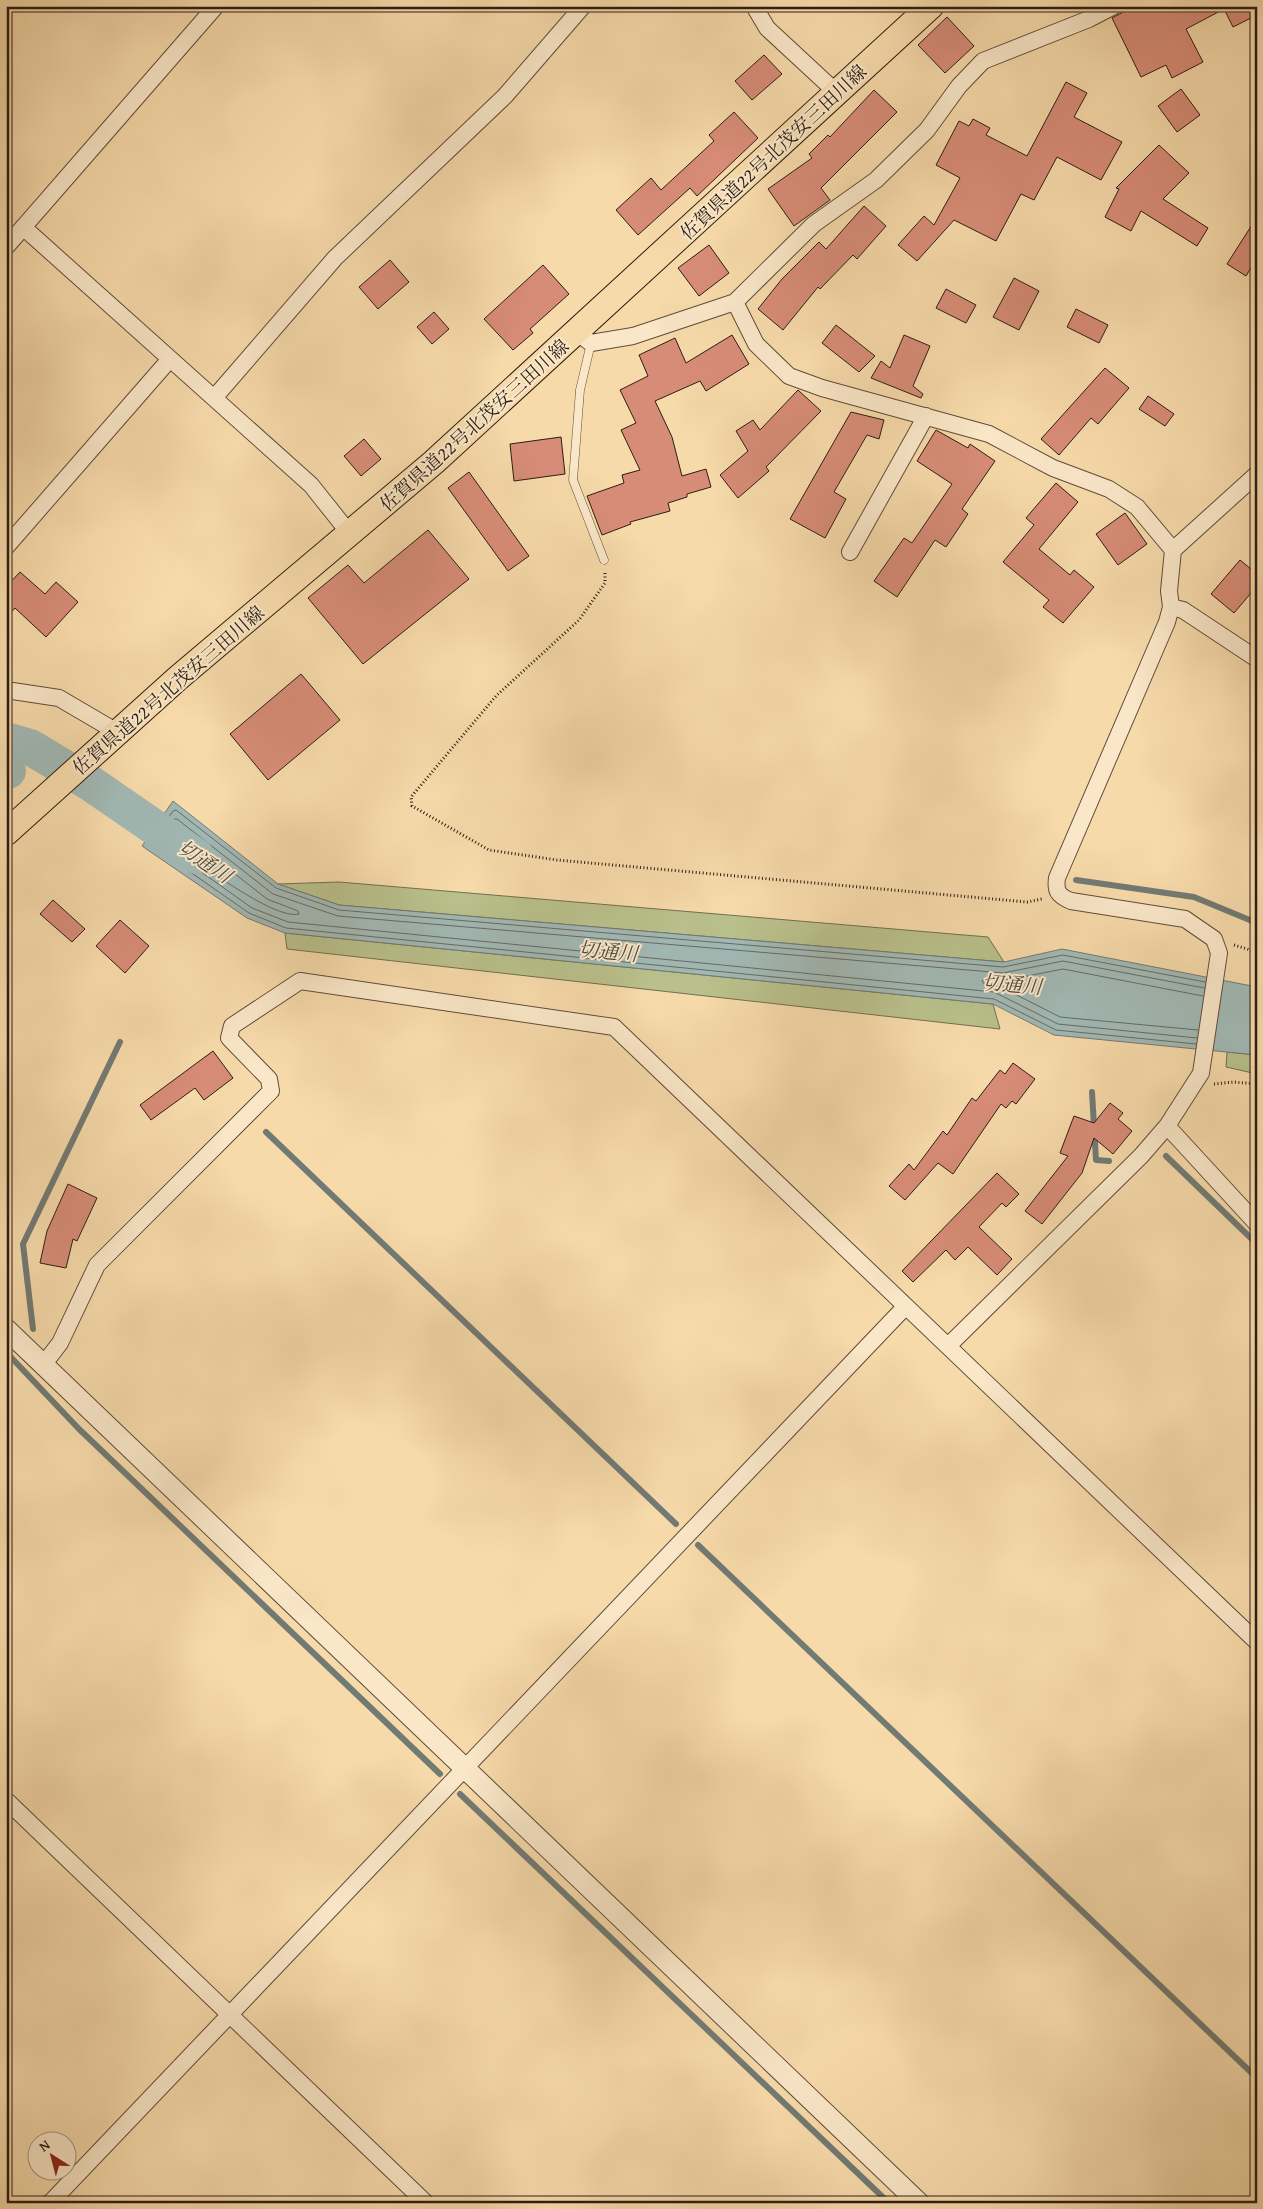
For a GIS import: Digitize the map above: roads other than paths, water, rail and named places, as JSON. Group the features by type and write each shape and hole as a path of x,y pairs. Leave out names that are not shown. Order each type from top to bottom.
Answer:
{"main road":[{"name":"佐賀県道22号北茂安三田川線","path":"6,833 178,678 584,338 836,92 931,6"}],"street":[{"path":"6,247 216,6"},
{"path":"214,398 335,258 506,96 583,6"},
{"path":"754,6 767,28 836,92"},
{"path":"584,338 633,336 735,302 814,224 876,180 927,130 958,86 983,61 1089,19 1114,6"},
{"path":"23,227 311,485 350,534"},
{"path":"735,302 756,344 789,376 822,388 989,434 1053,468 1109,489 1138,507 1173,550"},
{"path":"6,547 170,358"},
{"path":"850,552 926,416"},
{"path":"948,1346 1141,1156 1167,1126 1197,1079 1219,953 1214,939 1185,919 1071,901 1060,897 1056,888 1057,878 1152,661 1167,622 1171,607 1169,591 1173,550 1257,474"},
{"path":"1171,607 1183,610 1257,660"},
{"path":"6,690 59,698 112,736"},
{"path":"43,1365 60,1342 97,1265 271,1090 269,1079 229,1038 232,1026 300,980 614,1027 1257,1642"},
{"path":"1167,1126 1257,1224"},
{"path":"50,2203 905,1307"},
{"path":"6,1329 920,2203"},
{"path":"6,1800 426,2203"}],"lane":[{"path":"584,338 573,480 604,560"}],"water":[{"path":"173,801 278,884 339,905 1004,962 1062,949 1257,987 1257,1055 1054,1035 993,1004 285,933 247,918 142,846"}],"waterway":[{"name":"切通川","path":"6,740 30,747 90,783 196,856"},
{"name":"切通川","path":"6,768 8,771 6,770"},
{"path":"1076,880 1194,897 1257,923"},
{"path":"33,1329 23,1244 120,1042"},
{"path":"1092,1092 1096,1160 1109,1161"},
{"path":"266,1132 676,1524"},
{"path":"1166,1156 1257,1244"},
{"path":"6,1352 79,1429 440,1774"},
{"path":"698,1545 1257,2078"},
{"path":"460,1794 889,2203"}]}
